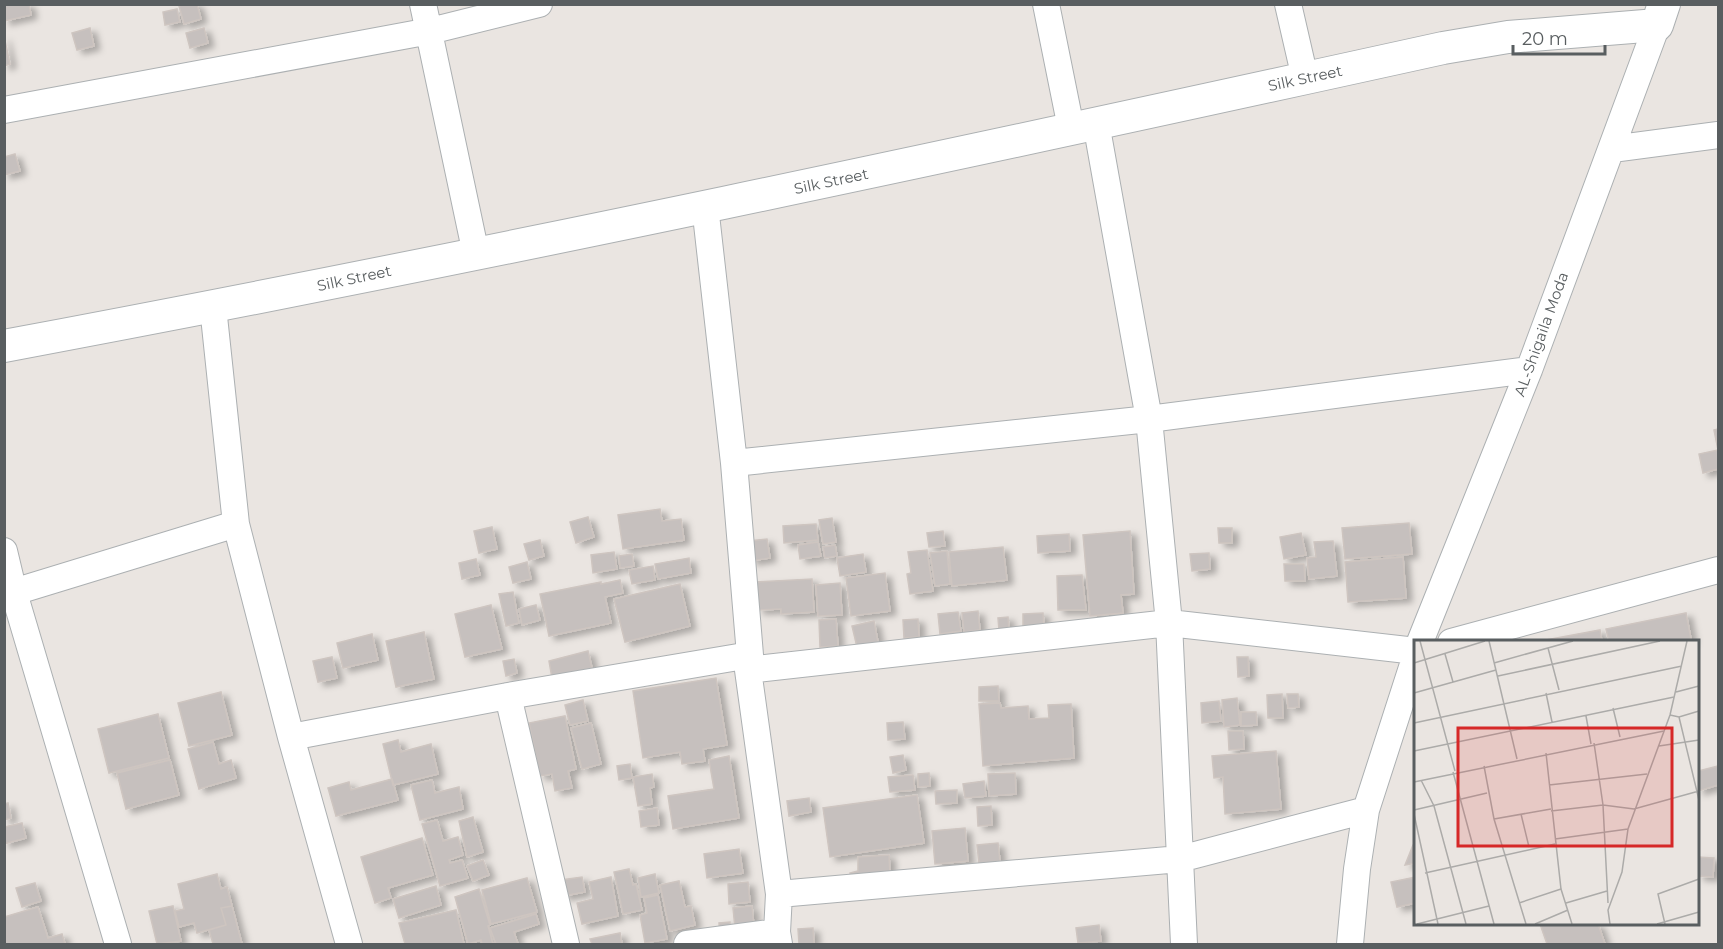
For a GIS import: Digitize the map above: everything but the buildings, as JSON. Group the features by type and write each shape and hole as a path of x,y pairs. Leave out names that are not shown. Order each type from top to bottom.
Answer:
{"street":[{"path":"423,4 476,254"},
{"path":"4,110 430,30 539,4"},
{"path":"1046,4 1084,126 1149,419 1169,623 1184,945"},
{"path":"1287,4 1305,78"},
{"name":"Silk Street","path":"4,346 476,254 1443,48 1661,15"},
{"name":"AL-Shigaila Moda","path":"1421,640 1529,370 1661,15"},
{"path":"1612,149 1719,135"},
{"path":"687,945 778,938 779,894 749,662 735,463 705,206"},
{"path":"213,307 236,524 291,737 349,945"},
{"path":"735,463 1149,419 1529,370"},
{"path":"9,594 236,524"},
{"path":"4,551 9,594 118,945"},
{"path":"1458,640 1719,570"},
{"path":"291,737 508,696 749,662 1169,623 1414,653"},
{"path":"1350,945 1357,869 1366,810 1414,659"},
{"path":"508,696 566,945"},
{"path":"779,894 1180,859 1366,810"}]}
